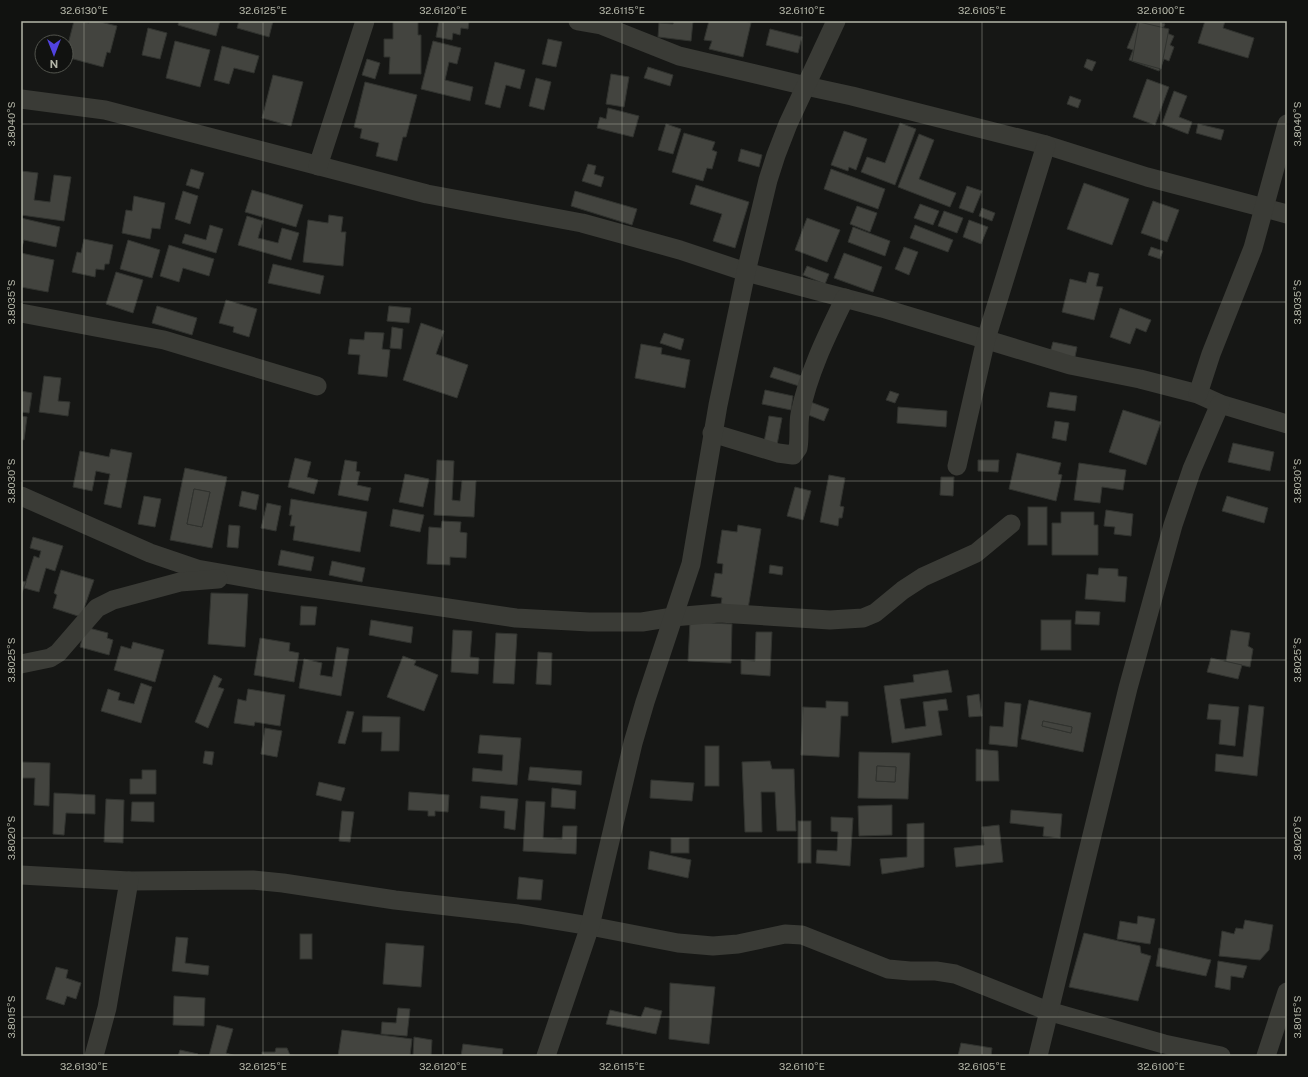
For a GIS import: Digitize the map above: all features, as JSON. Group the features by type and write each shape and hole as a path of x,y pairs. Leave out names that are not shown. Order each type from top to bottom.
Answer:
{"street":[{"path":"318,166 365,21"},
{"path":"578,21 602,23 631,38 679,56 852,96 1046,145 1147,177 1287,214"},
{"path":"546,1056 590,926 632,743 691,564 712,433 746,272 768,180 788,124 836,21"},
{"path":"21,99 105,110 428,194 582,223 680,250 746,272 845,298 986,339 1070,365 1198,394 1220,404 1287,424"},
{"path":"1198,394 1211,354 1253,248 1287,124"},
{"path":"957,466 986,339 1046,145"},
{"path":"712,433 778,454 793,455 798,448 798,424 803,397 816,361 845,298"},
{"path":"21,313 164,340 317,386"},
{"path":"1038,1056 1128,688 1173,525 1192,469 1220,404"},
{"path":"21,496 150,552 197,569 240,577 516,618 589,622 632,623 673,616 719,613 830,620 863,618 875,613 903,590 923,577 976,553 1011,524"},
{"path":"21,664 54,656 97,608 113,600 180,582 240,577"},
{"path":"21,875 129,881 253,880 284,883 395,900 518,914 678,943 713,946 738,944 786,934 802,935 888,969 910,972 936,971 955,974 1048,1011 1164,1044 1220,1056"},
{"path":"94,1056 107,1008 129,881"},
{"path":"1266,1056 1287,992"}],"building":[{"path":"74,21 89,23 90,21 96,21 117,26 110,53 107,52 103,67 74,59 74,34 71,34"},
{"path":"179,21 220,21 216,36 178,25"},
{"path":"239,21 273,21 269,37 237,28"},
{"path":"393,21 418,21 418,35 421,35 421,74 389,74 390,57 384,57 384,39 393,39"},
{"path":"439,21 469,21 468,29 461,28 460,35 453,33 452,40 436,37"},
{"path":"674,21 693,21 691,41 658,37 659,23 673,24"},
{"path":"709,21 744,21 751,23 743,57 709,49 712,41 704,40"},
{"path":"1138,21 1157,21 1165,24 1162,31 1174,36 1170,45 1174,47 1169,61 1164,59 1159,71 1129,60 1133,50 1127,48"},
{"path":"1205,21 1225,21 1223,28 1254,38 1248,58 1198,43"},
{"path":"1139,22 1169,29 1161,69 1132,61"},
{"path":"148,28 167,33 160,59 142,55"},
{"path":"770,29 802,37 798,53 766,45"},
{"path":"548,39 562,42 556,67 542,64"},
{"path":"175,41 210,50 200,87 166,78"},
{"path":"433,41 461,48 457,64 449,62 445,80 473,87 470,101 421,89"},
{"path":"222,46 259,56 254,73 234,68 229,84 214,80"},
{"path":"367,59 380,63 375,79 362,75"},
{"path":"1087,59 1096,62 1092,71 1084,67"},
{"path":"495,62 525,70 520,89 506,85 500,108 485,104"},
{"path":"648,67 673,75 670,86 644,78"},
{"path":"611,74 629,77 624,107 606,104"},
{"path":"273,75 303,82 291,126 262,118"},
{"path":"536,78 551,82 544,110 529,106"},
{"path":"1147,79 1169,87 1155,125 1133,117"},
{"path":"365,82 417,95 406,137 403,137 397,161 376,156 379,143 360,138 362,129 354,127"},
{"path":"1174,91 1187,96 1179,117 1192,122 1188,134 1162,124"},
{"path":"1070,96 1081,100 1078,108 1067,104"},
{"path":"608,108 639,116 633,137 597,128 600,117 606,119"},
{"path":"900,123 916,129 895,185 861,172 867,157 885,163"},
{"path":"666,124 681,129 673,154 658,150"},
{"path":"1198,124 1224,130 1221,140 1196,133"},
{"path":"844,131 867,139 856,170 849,167 848,171 831,165"},
{"path":"684,133 715,142 712,150 717,152 712,169 707,168 703,181 672,172"},
{"path":"919,134 934,140 919,179 956,193 950,207 898,187"},
{"path":"741,149 762,155 759,167 738,161"},
{"path":"588,164 596,166 594,174 604,177 601,187 582,181"},
{"path":"191,169 204,173 199,189 186,185"},
{"path":"831,169 885,189 878,209 824,189"},
{"path":"21,171 38,173 34,200 50,202 54,175 71,177 64,221 21,215"},
{"path":"1084,183 1129,199 1112,245 1067,229"},
{"path":"696,185 749,202 735,248 713,241 722,214 690,204"},
{"path":"967,186 982,191 973,213 959,208"},
{"path":"252,190 303,205 296,227 245,212"},
{"path":"183,191 198,196 190,224 175,219"},
{"path":"575,191 637,209 632,225 571,206"},
{"path":"134,196 165,203 160,229 152,228 150,239 122,233 126,210 132,211"},
{"path":"1153,201 1179,210 1167,242 1141,233"},
{"path":"920,204 939,211 933,225 914,218"},
{"path":"857,206 877,213 870,232 850,224"},
{"path":"982,208 995,213 992,221 979,216"},
{"path":"944,211 963,218 957,233 938,226"},
{"path":"329,215 343,217 341,232 346,232 343,266 303,262 308,220 328,223"},
{"path":"247,216 263,221 258,238 278,243 282,228 299,233 291,260 238,245"},
{"path":"21,218 60,227 56,247 24,240 22,247"},
{"path":"807,218 840,230 827,262 795,250"},
{"path":"969,220 988,227 981,244 963,237"},
{"path":"210,225 223,229 216,253 182,243 185,234 206,240"},
{"path":"915,225 953,240 948,252 910,238"},
{"path":"853,227 890,241 885,256 848,242"},
{"path":"84,239 113,245 109,264 105,264 104,270 96,269 95,277 72,272 77,252 81,253"},
{"path":"128,240 160,250 152,278 120,269"},
{"path":"169,245 214,259 209,276 183,268 179,282 160,276"},
{"path":"904,247 918,252 909,275 895,269"},
{"path":"1151,247 1163,251 1160,259 1148,255"},
{"path":"21,253 54,260 48,292 21,287"},
{"path":"844,253 882,267 873,292 834,278"},
{"path":"273,264 324,276 320,294 268,283"},
{"path":"807,266 829,274 825,284 803,275"},
{"path":"116,272 143,280 133,313 106,304"},
{"path":"1089,272 1099,274 1096,286 1103,287 1094,320 1062,312 1070,279 1086,283"},
{"path":"226,300 257,309 249,337 233,332 234,327 219,323"},
{"path":"157,306 197,318 192,335 152,323"},
{"path":"389,306 411,308 409,323 387,321"},
{"path":"1120,308 1151,320 1146,332 1136,328 1130,344 1110,337"},
{"path":"421,323 444,331 436,354 468,365 457,398 403,380"},
{"path":"392,327 403,329 401,349 390,348"},
{"path":"365,332 384,333 382,349 390,350 387,377 358,374 360,355 348,354 350,339 364,340"},
{"path":"664,333 684,339 681,350 660,343"},
{"path":"1053,342 1077,347 1074,362 1049,356"},
{"path":"641,344 662,348 661,354 690,360 685,388 635,378"},
{"path":"774,367 802,376 799,386 770,377"},
{"path":"44,376 61,378 58,401 70,402 68,416 39,412"},
{"path":"765,390 793,396 791,410 762,404"},
{"path":"21,391 32,393 29,413 21,412"},
{"path":"890,391 899,394 895,403 886,400"},
{"path":"1050,392 1077,396 1075,411 1047,407"},
{"path":"808,401 829,409 824,421 803,413"},
{"path":"898,407 947,411 946,427 897,423"},
{"path":"1123,410 1161,422 1146,465 1109,452"},
{"path":"21,416 27,417 24,440 21,439"},
{"path":"769,416 782,418 777,445 764,442"},
{"path":"1055,421 1069,423 1066,441 1052,438"},
{"path":"1233,443 1274,452 1270,471 1228,462"},
{"path":"111,449 132,453 121,508 104,504 110,474 96,471 92,491 73,487 80,451 109,457"},
{"path":"1017,453 1061,463 1058,474 1062,475 1056,501 1009,489"},
{"path":"295,458 311,462 307,477 318,480 314,494 288,487"},
{"path":"345,460 357,462 356,471 360,472 357,485 371,488 368,501 338,495"},
{"path":"437,460 454,461 452,500 460,501 462,481 476,481 474,517 434,515"},
{"path":"978,460 999,460 998,472 978,471"},
{"path":"1079,463 1126,470 1123,490 1102,487 1100,503 1074,500"},
{"path":"185,468 227,477 212,548 170,540","holes":["194,489 210,492 202,527 187,524"]},
{"path":"405,474 429,479 423,507 399,502"},
{"path":"829,475 845,478 840,506 844,507 842,518 839,518 838,526 820,522"},
{"path":"941,477 954,477 953,496 940,495"},
{"path":"795,487 811,491 803,520 787,516"},
{"path":"194,489 210,492 202,527 187,524"},
{"path":"242,491 259,495 256,510 239,506"},
{"path":"144,496 161,499 155,527 138,524"},
{"path":"1227,496 1268,508 1264,523 1222,511"},
{"path":"291,499 367,512 360,552 293,540 295,526 290,526 292,515 289,515"},
{"path":"267,503 281,506 276,531 261,528"},
{"path":"1028,507 1047,507 1047,545 1028,545"},
{"path":"393,509 424,515 420,532 390,526"},
{"path":"1106,510 1133,514 1131,536 1114,534 1115,527 1104,526"},
{"path":"1061,512 1094,512 1094,525 1098,525 1098,555 1052,555 1052,523 1061,523"},
{"path":"442,521 461,522 460,532 467,533 466,558 450,557 450,565 427,564 429,527 441,528"},
{"path":"229,525 240,526 238,548 227,547"},
{"path":"738,525 761,529 748,609 721,604 722,598 711,596 715,573 722,574 723,564 717,563 722,530 737,532"},
{"path":"33,537 63,546 55,571 46,568 39,592 24,588 34,556 39,558 41,551 30,548"},
{"path":"281,550 314,557 311,571 278,565"},
{"path":"332,561 365,568 362,582 329,575"},
{"path":"770,565 783,567 782,575 769,573"},
{"path":"1099,568 1118,569 1118,576 1127,577 1125,602 1085,599 1087,574 1098,575"},
{"path":"61,570 94,580 81,617 53,608 57,595 54,593"},
{"path":"21,581 26,582 21,595"},
{"path":"211,593 248,594 245,647 208,644"},
{"path":"301,606 317,607 315,625 300,625"},
{"path":"1076,611 1100,612 1099,625 1075,624"},
{"path":"371,620 413,627 411,643 369,635"},
{"path":"1041,620 1071,620 1071,650 1041,650"},
{"path":"690,622 732,624 731,663 688,661"},
{"path":"85,627 108,633 107,638 113,640 109,655 80,647"},
{"path":"453,630 472,631 470,657 479,658 478,674 451,672"},
{"path":"1231,630 1250,633 1248,646 1253,649 1250,667 1226,662"},
{"path":"756,632 772,632 770,676 741,674 741,660 755,661"},
{"path":"496,633 517,634 514,684 493,683"},
{"path":"260,638 290,643 289,651 299,653 294,682 254,675"},
{"path":"133,642 164,650 155,682 114,670 121,646 131,649"},
{"path":"337,647 349,649 341,696 299,688 304,659 322,663 320,675 332,677"},
{"path":"538,652 552,653 551,685 536,684"},
{"path":"403,656 416,661 414,665 438,675 424,711 387,697"},
{"path":"1211,658 1242,665 1238,679 1207,672"},
{"path":"948,670 952,692 900,699 905,729 926,726 923,702 946,699 948,710 938,711 942,735 892,743 884,686 914,682 913,675"},
{"path":"214,675 222,679 218,687 224,689 208,728 195,722"},
{"path":"141,683 152,687 141,723 101,711 108,689 120,693 118,700 134,704"},
{"path":"248,689 285,695 280,726 255,722 254,726 234,723 238,699 246,701"},
{"path":"979,694 982,716 969,717 967,696"},
{"path":"1029,700 1091,713 1083,752 1021,739","holes":["1043,721 1072,727 1071,733 1042,726"]},
{"path":"826,701 848,702 848,716 841,716 839,757 801,755 803,707 826,708"},
{"path":"1005,702 1021,704 1017,747 989,744 990,726 1003,727"},
{"path":"1209,704 1239,707 1235,746 1219,744 1221,720 1207,719"},
{"path":"1249,705 1264,707 1257,776 1215,771 1216,754 1243,757"},
{"path":"347,711 354,712 345,744 338,743"},
{"path":"363,716 400,717 399,751 381,751 382,732 362,732"},
{"path":"1043,721 1072,727 1071,733 1042,726"},
{"path":"265,728 282,731 277,757 261,754"},
{"path":"480,735 521,738 517,785 472,781 473,768 502,771 503,755 478,753"},
{"path":"705,746 719,746 719,786 705,786"},
{"path":"976,749 998,751 999,781 976,781"},
{"path":"205,751 214,752 212,765 203,763"},
{"path":"859,752 910,753 908,799 858,798","holes":["877,766 896,767 895,782 876,781"]},
{"path":"770,761 772,769 794,769 796,831 777,831 775,792 761,792 762,832 745,832 742,762"},
{"path":"21,762 50,763 49,806 34,805 35,778 21,778"},
{"path":"877,766 896,767 895,782 876,781"},
{"path":"530,767 582,771 581,785 528,780"},
{"path":"142,770 156,770 156,794 130,794 130,779 142,779"},
{"path":"651,780 694,783 692,801 650,798"},
{"path":"319,782 345,788 341,801 316,795"},
{"path":"552,788 576,791 575,809 551,807"},
{"path":"409,792 449,795 448,812 435,811 435,816 428,816 428,811 408,810"},
{"path":"54,793 95,795 95,814 66,813 64,835 53,834"},
{"path":"481,796 518,799 515,830 504,828 505,811 480,808"},
{"path":"106,799 124,800 123,843 104,842"},
{"path":"526,801 545,802 543,838 562,839 563,826 577,826 576,854 523,851"},
{"path":"132,802 154,802 154,822 131,821"},
{"path":"892,805 892,835 859,836 858,806"},
{"path":"1011,810 1062,814 1060,838 1043,836 1044,827 1010,823"},
{"path":"342,811 354,812 350,842 339,841"},
{"path":"831,817 853,818 850,866 816,863 817,850 837,851 838,832 831,831"},
{"path":"798,821 811,821 811,863 798,863"},
{"path":"924,823 924,867 882,874 880,859 907,857 907,824"},
{"path":"999,825 1003,862 956,867 954,848 984,845 982,827"},
{"path":"671,838 689,838 689,853 671,853"},
{"path":"650,851 691,860 688,878 648,869"},
{"path":"519,877 543,880 541,900 517,899"},
{"path":"1138,916 1155,919 1150,944 1117,939 1120,921 1137,924"},
{"path":"1245,920 1273,925 1269,950 1260,960 1219,956 1222,931 1234,934 1236,928 1243,929"},
{"path":"1084,933 1140,946 1141,953 1151,956 1138,1001 1069,987"},
{"path":"300,934 312,934 312,959 300,959"},
{"path":"176,937 188,938 185,963 209,966 208,975 172,971"},
{"path":"386,943 424,946 421,987 383,984"},
{"path":"1159,948 1211,960 1206,976 1156,966"},
{"path":"1218,961 1247,966 1243,978 1231,976 1230,990 1215,987"},
{"path":"56,967 68,970 66,978 81,983 76,999 67,996 64,1005 46,999"},
{"path":"670,983 715,987 709,1044 669,1039"},
{"path":"174,996 205,998 204,1026 173,1025"},
{"path":"645,1007 662,1011 656,1034 606,1024 610,1010 641,1017"},
{"path":"398,1008 410,1009 407,1036 381,1034 382,1022 396,1023"},
{"path":"217,1025 233,1029 226,1053 236,1056 209,1056"},
{"path":"342,1030 412,1039 410,1056 338,1056"},
{"path":"414,1037 432,1040 431,1056 413,1056"},
{"path":"961,1043 992,1048 991,1056 958,1056"},
{"path":"463,1044 503,1049 502,1056 461,1056"},
{"path":"276,1048 287,1048 290,1055 301,1056 262,1056 262,1052 275,1052"},
{"path":"180,1050 198,1054 197,1056 178,1056"}]}
